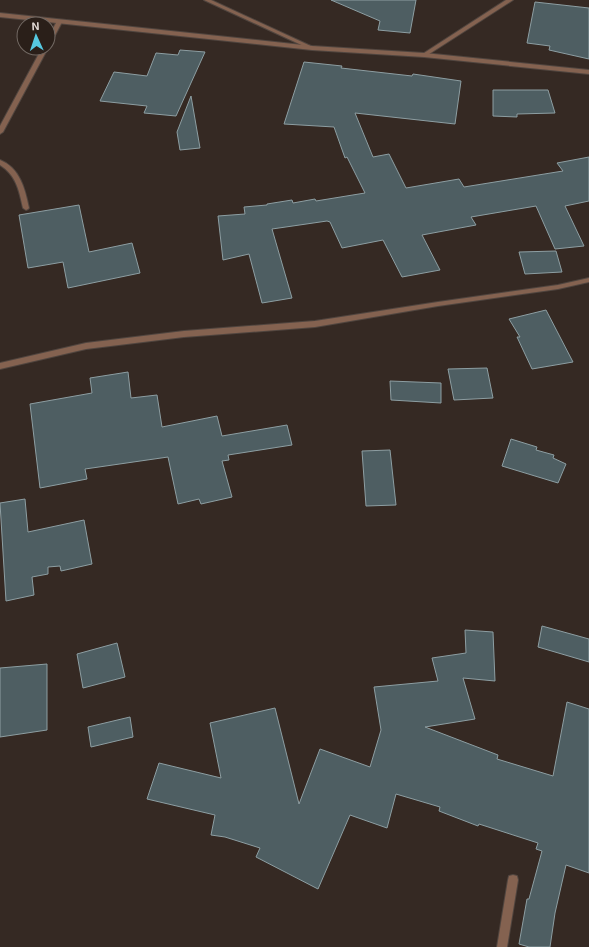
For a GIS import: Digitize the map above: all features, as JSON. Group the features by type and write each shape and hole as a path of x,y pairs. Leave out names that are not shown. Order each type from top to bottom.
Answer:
{"street":[{"path":"207,0 312,48"},
{"path":"424,56 506,1"},
{"path":"0,15 312,48 424,56 589,72"},
{"path":"56,28 59,22"},
{"path":"0,132 41,56"},
{"path":"0,162 15,173 22,188 26,208"},
{"path":"0,366 86,346 184,334 315,324 438,304 551,288 589,280"},
{"path":"502,947 513,880"}],"building":[{"path":"331,0 416,0 410,33 378,30 380,21"},
{"path":"535,2 589,8 589,59 549,50 550,46 527,43"},
{"path":"180,50 205,52 176,116 144,113 147,106 100,101 114,72 147,76 156,53 178,55"},
{"path":"304,62 342,66 341,68 412,76 413,74 461,81 455,124 355,113 373,157 389,154 406,188 459,179 464,187 563,171 557,163 589,157 589,201 565,206 584,246 555,249 536,206 471,217 476,225 422,235 440,270 402,277 383,240 342,248 330,222 327,221 272,229 292,298 262,303 249,254 223,260 218,216 245,214 244,207 267,205 292,200 293,203 315,199 316,201 365,193 347,157 345,158 334,127 284,124"},
{"path":"493,90 548,90 555,113 517,114 517,117 493,116"},
{"path":"191,96 200,148 180,150 177,132"},
{"path":"79,205 89,252 132,243 140,273 68,288 63,262 28,268 19,215"},
{"path":"556,251 562,272 525,274 519,252"},
{"path":"546,310 573,362 532,369 517,337 520,337 509,319"},
{"path":"487,368 493,398 454,400 448,369"},
{"path":"128,372 131,398 157,395 162,427 217,416 222,436 287,425 292,445 228,455 229,460 222,461 232,497 201,504 199,499 178,504 168,457 85,469 87,479 40,488 30,404 92,393 90,378"},
{"path":"390,381 441,383 441,403 391,400"},
{"path":"511,439 537,447 536,450 554,455 553,458 566,464 558,483 502,466"},
{"path":"390,450 396,505 366,506 362,451"},
{"path":"25,499 28,532 84,520 92,564 61,571 60,566 48,567 48,574 32,577 34,595 6,601 0,503"},
{"path":"542,626 589,639 589,662 538,647"},
{"path":"465,630 493,632 495,681 463,678 475,719 425,727 498,755 497,759 553,776 567,702 589,709 589,873 566,865 555,913 550,947 529,947 519,944 527,899 529,899 542,851 536,849 538,843 479,824 478,826 439,811 440,807 396,794 387,828 350,815 318,889 256,857 260,848 225,837 211,835 215,815 147,799 159,763 221,778 210,723 275,708 299,804 320,749 370,767 381,730 374,687 438,681 432,658 466,653"},
{"path":"117,643 125,677 83,688 77,654"},
{"path":"47,664 47,730 0,737 0,668"},
{"path":"130,717 133,737 91,747 88,727"}]}
